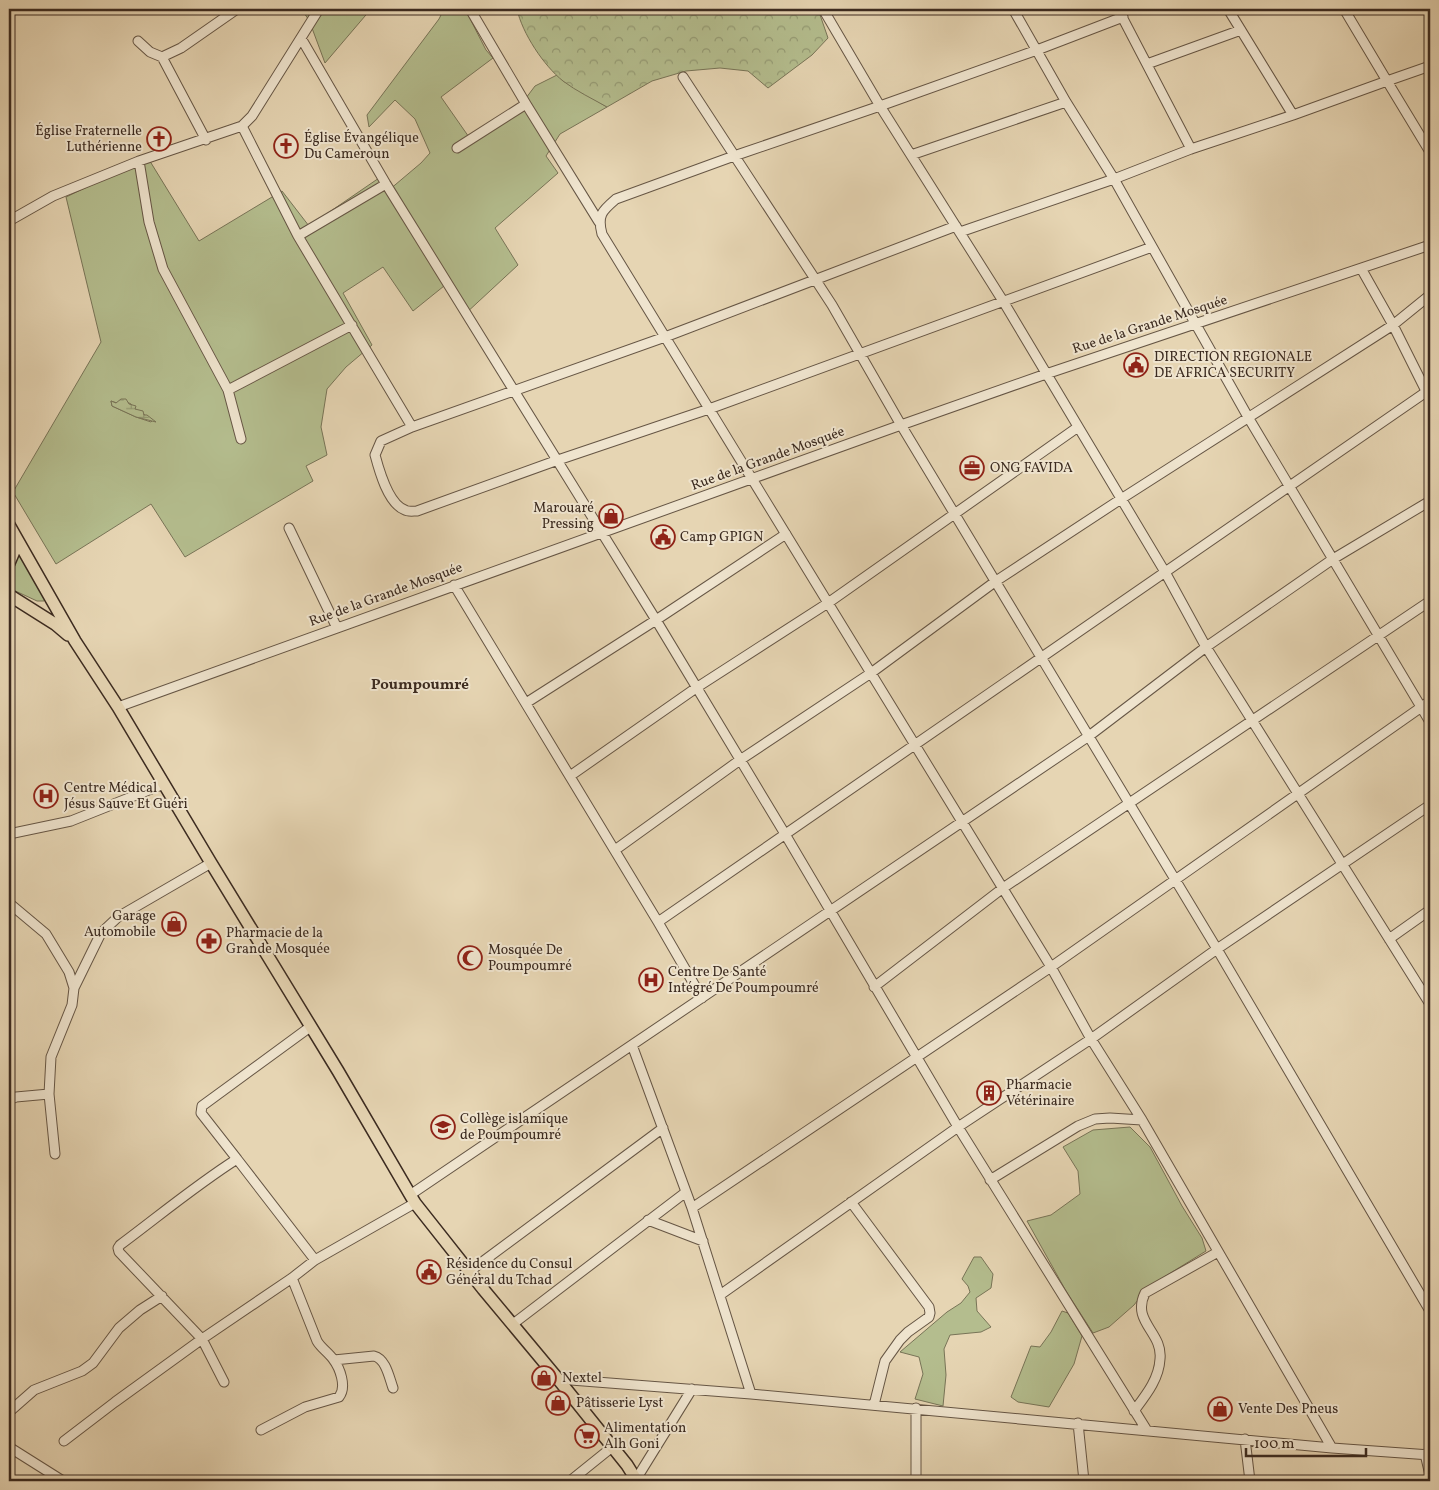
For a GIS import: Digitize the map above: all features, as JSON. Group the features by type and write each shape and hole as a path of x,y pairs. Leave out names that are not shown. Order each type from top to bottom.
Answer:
{"main road":[{"path":"9,525 75,641 118,707 413,1199 483,1289 558,1379 636,1481"},
{"path":"9,563 15,549 16,538"},
{"path":"9,595 55,624 75,641"}],"street":[{"path":"162,57 181,48 237,9"},
{"path":"9,221 53,196 139,161 206,140 242,126 252,116 319,9"},
{"path":"470,9 599,222 602,234 1051,968 1090,1039 1142,1120 1332,1448"},
{"path":"823,9 880,106 1003,301 1165,572 1206,647 1430,1004"},
{"path":"1013,9 1066,102 1114,178 1248,417 1430,722"},
{"path":"1228,9 1293,115"},
{"path":"1344,9 1430,152"},
{"path":"599,222 604,210 616,199 1037,50 1121,13 1191,149"},
{"path":"1147,64 1241,30"},
{"path":"301,38 386,184 656,620 990,1180 1146,1429"},
{"path":"138,41 150,52 162,57 206,140"},
{"path":"1152,247 709,409 558,460 417,511 404,510 394,502 382,481 375,454 381,440 412,427 958,229 1114,178 1191,149 1430,66"},
{"path":"682,77 816,280 953,514 996,581 1176,880 1430,1311"},
{"path":"911,155 1066,102"},
{"path":"457,148 526,104"},
{"path":"242,126 298,236 412,427"},
{"path":"139,161 149,222 163,269 228,390 241,439"},
{"path":"298,236 386,184"},
{"name":"Rue de la Grande Mosquée","path":"118,707 900,425 1046,374 1430,246"},
{"path":"658,922 1289,486 1428,396 1393,325 1362,270"},
{"path":"615,850 740,760 871,673 996,581 1393,325 1430,296"},
{"path":"228,390 352,325"},
{"path":"570,776 696,688 828,603 1078,427"},
{"path":"64,1441 202,1339 292,1278 315,1260 413,1199 632,1045 1089,736 1206,647 1332,559 1430,501"},
{"path":"289,528 338,628"},
{"path":"526,703 786,534"},
{"path":"454,585 615,850 702,998"},
{"path":"874,987 1002,888 1430,601"},
{"path":"692,1208 1051,968 1430,701"},
{"path":"9,834 71,822 164,784"},
{"path":"720,1295 958,1127 1090,1039 1217,949 1430,805"},
{"path":"55,1154 49,1094 50,1058 72,1006 74,988 101,933 118,917 210,863"},
{"path":"9,903 46,934 69,972 74,988"},
{"path":"1389,939 1430,910"},
{"path":"310,1027 202,1106 201,1113 315,1260"},
{"path":"632,1045 692,1208 751,1394"},
{"path":"9,1100 16,1097 49,1094"},
{"path":"990,1180 1078,1126 1095,1119 1142,1120"},
{"path":"470,1271 663,1128"},
{"path":"224,1382 202,1339 119,1252 118,1248 184,1195 237,1159"},
{"path":"513,1324 686,1192"},
{"path":"851,1202 930,1307 929,1317 904,1336 885,1361 874,1405"},
{"path":"648,1220 703,1241"},
{"path":"1134,1411 1152,1386 1158,1372 1161,1357 1157,1341 1141,1314 1141,1302 1146,1293 1218,1252"},
{"path":"261,1430 305,1407 339,1397 344,1389 344,1384 334,1360 320,1347 317,1341 292,1278"},
{"path":"9,1412 34,1390 82,1371 93,1363 119,1328 140,1310 162,1296"},
{"path":"334,1360 379,1357 393,1388"},
{"path":"558,1379 916,1408 1332,1448 1428,1454 1430,1475"},
{"path":"636,1481 692,1389"},
{"path":"916,1408 916,1481"},
{"path":"1078,1423 1084,1481"},
{"path":"1245,1439 1250,1481"},
{"path":"9,1447 63,1481"},
{"path":"570,1481 611,1448"}],"green space":[{"path":"301,9 371,9 325,63 309,20"},
{"path":"444,9 465,9 486,50 493,58 441,97 471,140 526,98 535,86 557,75 563,81 607,107 560,134 546,156 558,173 495,228 518,265 464,315 444,286 413,311 383,267 343,293 372,345 346,367 327,389 321,427 327,455 306,466 313,481 185,557 151,504 56,564 13,492 101,342 66,197 148,158 199,241 282,191 309,226 379,178 389,190 430,153 415,119 395,100 369,127 367,115 439,19","holes":["123,400 131,404 135,409 153,420 151,422 136,417 112,406 111,401 117,403"]},
{"path":"517,9 818,9 828,38 812,55 768,88 748,71 720,68 686,71 652,81 607,107 568,85 548,67 529,38"},
{"path":"121,399 126,399 129,404 136,406 135,409 143,411 144,415 147,415 156,422 136,417 112,406 111,401 116,403"},
{"path":"9,534 46,598 44,601 37,601 9,588"},
{"path":"1130,1127 1150,1147 1202,1238 1206,1251 1148,1287 1134,1305 1109,1327 1093,1333 1066,1291 1027,1221 1051,1215 1080,1194 1078,1171 1063,1147 1093,1130"},
{"path":"974,1257 981,1257 993,1274 991,1288 976,1298 977,1311 991,1327 981,1332 950,1335 944,1349 946,1375 943,1406 915,1399 923,1374 919,1357 900,1352 947,1312 961,1303 970,1292 962,1279"},
{"path":"1062,1311 1068,1313 1082,1336 1074,1364 1049,1407 1018,1402 1011,1397 1031,1346 1040,1347 1051,1332"}],"place":[{"name":"Église Fraternelle Luthérienne","path":"159,139"},
{"name":"Église Évangélique Du Cameroun","path":"286,146"},
{"name":"DIRECTION REGIONALE DE AFRICA SECURITY","path":"1136,365"},
{"name":"ONG FAVIDA","path":"972,468"},
{"name":"Marouaré Pressing","path":"611,516"},
{"name":"Camp GPIGN","path":"663,537"},
{"name":"Centre Médical Jésus Sauve Et Guéri","path":"46,796"},
{"name":"Garage Automobile","path":"174,924"},
{"name":"Pharmacie de la Grande Mosquée","path":"209,941"},
{"name":"Mosquée De Poumpoumré","path":"470,958"},
{"name":"Centre De Santé Intégré De Poumpoumré","path":"651,980"},
{"name":"Pharmacie Vétérinaire","path":"989,1093"},
{"name":"Collège islamique de Poumpoumré","path":"443,1127"},
{"name":"Résidence du Consul Général du Tchad","path":"429,1272"},
{"name":"Nextel","path":"544,1378"},
{"name":"Pâtisserie Lyst","path":"558,1403"},
{"name":"Vente Des Pneus","path":"1220,1409"},
{"name":"Alimentation Alh Goni","path":"587,1436"}],"district":[{"name":"Poumpoumré","path":"420,685"}]}
